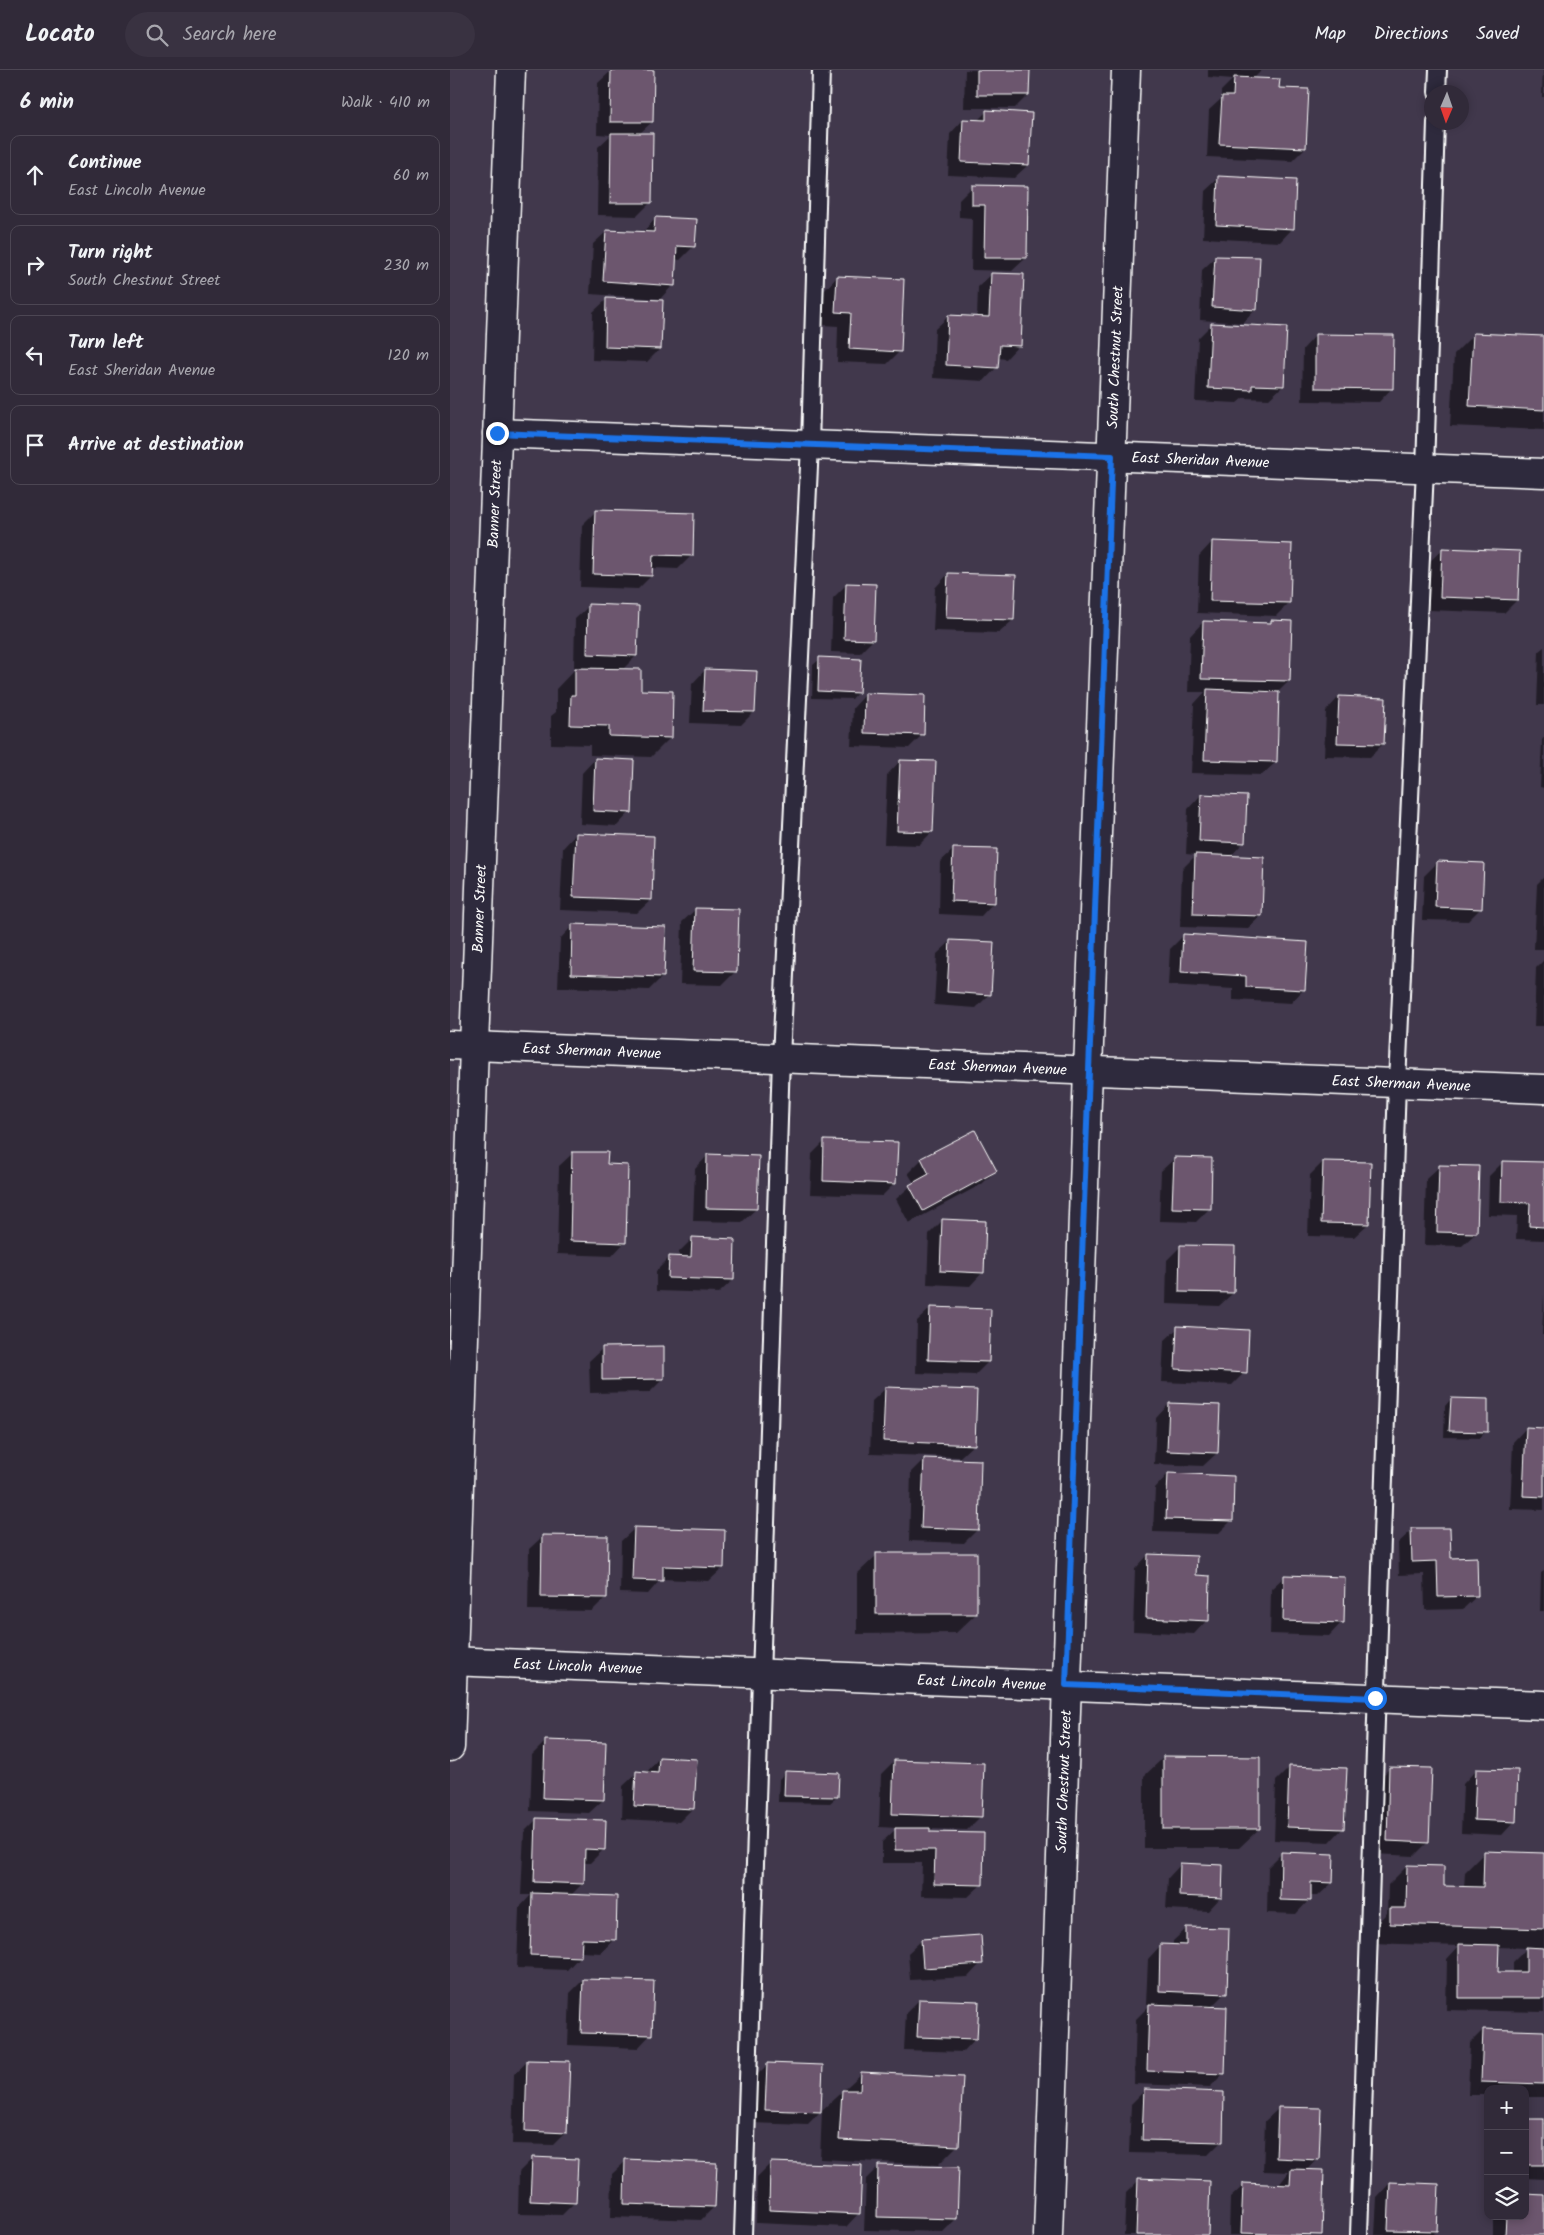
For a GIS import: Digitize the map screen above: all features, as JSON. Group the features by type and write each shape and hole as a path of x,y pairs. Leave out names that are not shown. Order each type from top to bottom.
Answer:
{"street":[{"name":"Banner Street","path":"450,1747 462,1045 497,433 511,70"},
{"name":"South Chestnut Street","path":"1048,2235 1088,1070 1126,70"},
{"name":"East Sheridan Avenue","path":"497,433 1544,473"},
{"name":"East Sherman Avenue","path":"462,1045 1544,1089"},
{"name":"East Lincoln Avenue","path":"452,1661 1544,1704"}],"lane":[{"path":"743,2235 781,1058 810,445 821,70"},
{"path":"1437,85 1438,70"},
{"path":"1359,2235 1375,1698 1397,1083 1425,469 1436,130"}],"building":[{"path":"611,70 654,70 653,122 610,122"},
{"path":"977,70 1030,70 1029,95 977,95"},
{"path":"1234,77 1280,79 1279,88 1309,89 1306,148 1219,144 1222,96 1233,96"},
{"path":"986,110 1032,113 1029,165 961,162 963,119 986,120"},
{"path":"611,133 653,133 652,203 610,203"},
{"path":"1218,176 1296,180 1294,229 1216,225"},
{"path":"972,185 1028,186 1027,258 984,258 985,205 972,205"},
{"path":"655,217 697,219 695,247 677,246 675,286 603,281 606,230 654,232"},
{"path":"1215,256 1260,257 1257,310 1212,307"},
{"path":"991,273 1024,274 1021,346 1000,345 998,368 946,365 948,315 989,317"},
{"path":"837,276 904,279 901,352 849,349 851,313 835,312"},
{"path":"606,298 663,300 661,349 605,347"},
{"path":"1211,323 1287,327 1284,386 1252,385 1252,390 1208,388"},
{"path":"1473,333 1544,336 1544,410 1469,406"},
{"path":"1315,334 1394,335 1393,389 1315,388"},
{"path":"595,510 694,513 693,556 653,555 652,576 593,574"},
{"path":"1212,541 1292,544 1290,603 1210,601"},
{"path":"1442,548 1520,551 1518,600 1440,597"},
{"path":"948,573 1016,575 1014,620 946,618"},
{"path":"846,583 876,584 874,640 844,639"},
{"path":"588,604 639,606 637,656 587,654"},
{"path":"1271,620 1292,621 1290,681 1201,679 1203,621 1271,623"},
{"path":"819,657 861,659 859,693 818,691"},
{"path":"575,668 641,669 641,690 673,691 672,738 609,736 609,726 570,725 571,695 575,695"},
{"path":"705,669 757,671 755,712 703,711"},
{"path":"1207,689 1279,692 1277,762 1204,760"},
{"path":"865,693 925,695 924,735 864,733"},
{"path":"1339,696 1386,698 1384,744 1337,743"},
{"path":"595,758 634,760 632,813 593,811"},
{"path":"900,760 936,761 933,832 897,831"},
{"path":"1201,794 1247,796 1245,843 1199,841"},
{"path":"576,833 654,836 652,900 573,897"},
{"path":"953,848 997,849 995,903 951,901"},
{"path":"1195,854 1264,857 1262,916 1193,914"},
{"path":"1437,861 1484,863 1482,909 1435,907"},
{"path":"695,908 739,909 737,972 693,971"},
{"path":"572,924 666,927 664,977 571,974"},
{"path":"1183,934 1308,942 1305,990 1246,987 1246,976 1181,972"},
{"path":"950,940 994,942 991,995 947,992"},
{"path":"975,1130 997,1171 923,1211 909,1185 929,1174 921,1158"},
{"path":"824,1140 898,1142 896,1184 823,1181"},
{"path":"572,1152 608,1152 607,1164 628,1165 626,1243 570,1241"},
{"path":"707,1154 759,1156 757,1209 706,1208"},
{"path":"1174,1157 1212,1158 1211,1209 1172,1208"},
{"path":"1323,1161 1371,1162 1369,1224 1321,1223"},
{"path":"1502,1161 1544,1162 1544,1227 1529,1226 1530,1203 1501,1202"},
{"path":"1439,1165 1479,1166 1477,1233 1437,1232"},
{"path":"942,1219 986,1221 984,1273 940,1271"},
{"path":"692,1237 735,1239 734,1280 668,1278 669,1256 691,1257"},
{"path":"1180,1245 1235,1246 1234,1293 1179,1292"},
{"path":"930,1307 991,1309 989,1362 928,1360"},
{"path":"1177,1326 1249,1330 1247,1373 1175,1369"},
{"path":"664,1346 664,1379 602,1380 602,1347"},
{"path":"885,1387 977,1390 975,1445 883,1441"},
{"path":"1451,1398 1488,1399 1488,1432 1449,1431"},
{"path":"1169,1403 1220,1405 1218,1453 1167,1451"},
{"path":"1526,1427 1544,1428 1544,1497 1523,1496"},
{"path":"924,1458 981,1460 979,1530 921,1528"},
{"path":"1168,1473 1234,1476 1233,1521 1166,1519"},
{"path":"634,1527 725,1530 724,1568 663,1566 663,1581 632,1580"},
{"path":"1411,1528 1450,1528 1451,1558 1477,1557 1478,1596 1438,1597 1437,1561 1412,1562"},
{"path":"542,1535 608,1536 607,1598 541,1597"},
{"path":"876,1553 977,1553 977,1614 876,1614"},
{"path":"1148,1554 1197,1556 1196,1575 1210,1576 1209,1621 1146,1618"},
{"path":"1284,1575 1345,1577 1344,1623 1283,1621"},
{"path":"545,1740 606,1742 604,1800 543,1798"},
{"path":"1163,1756 1260,1757 1260,1829 1163,1829"},
{"path":"659,1757 697,1759 694,1809 634,1806 636,1771 658,1773"},
{"path":"894,1760 984,1763 982,1817 892,1814"},
{"path":"1289,1766 1347,1768 1344,1829 1287,1827"},
{"path":"1389,1767 1432,1768 1429,1843 1387,1841"},
{"path":"1476,1769 1518,1770 1516,1822 1474,1820"},
{"path":"785,1771 839,1773 838,1797 784,1796"},
{"path":"536,1818 606,1820 605,1850 585,1849 584,1884 534,1882"},
{"path":"895,1828 930,1828 930,1832 984,1833 983,1885 934,1884 935,1850 895,1850"},
{"path":"1484,1851 1544,1853 1544,1929 1390,1924 1390,1908 1406,1908 1407,1865 1444,1866 1444,1886 1483,1887"},
{"path":"1281,1852 1334,1854 1333,1883 1311,1882 1311,1901 1280,1900"},
{"path":"1180,1863 1223,1865 1222,1898 1179,1896"},
{"path":"532,1893 617,1896 616,1940 582,1939 581,1957 530,1955"},
{"path":"1186,1927 1229,1928 1227,1994 1159,1991 1160,1944 1186,1945"},
{"path":"981,1935 983,1964 923,1968 921,1939"},
{"path":"1459,1944 1499,1945 1498,1972 1526,1972 1526,1947 1544,1948 1544,1998 1459,1998"},
{"path":"583,1979 654,1981 652,2035 581,2033"},
{"path":"919,1999 979,2001 977,2039 917,2037"},
{"path":"1149,2004 1227,2007 1225,2074 1147,2071"},
{"path":"1483,2029 1544,2031 1544,2084 1481,2082"},
{"path":"527,2060 570,2061 567,2133 525,2131"},
{"path":"767,2063 823,2065 821,2112 765,2110"},
{"path":"861,2072 963,2077 959,2146 839,2140 842,2090 860,2090"},
{"path":"1144,2089 1224,2092 1223,2142 1142,2140"},
{"path":"1278,2107 1321,2108 1319,2160 1276,2158"},
{"path":"1529,2119 1544,2119 1544,2165 1529,2165"},
{"path":"532,2157 578,2159 576,2203 530,2201"},
{"path":"625,2159 717,2163 715,2207 624,2204"},
{"path":"770,2162 862,2165 860,2214 769,2210"},
{"path":"878,2165 959,2167 957,2219 877,2217"},
{"path":"1291,2169 1324,2170 1322,2235 1241,2233 1243,2183 1290,2185"},
{"path":"1138,2178 1210,2181 1208,2235 1136,2235"},
{"path":"1390,2182 1439,2184 1437,2231 1388,2230"},
{"path":"1529,2194 1544,2195 1544,2235 1505,2235 1506,2220 1529,2220"}],"route":[{"path":"497,433 1112,456 1066,1685 1375,1698"}]}
